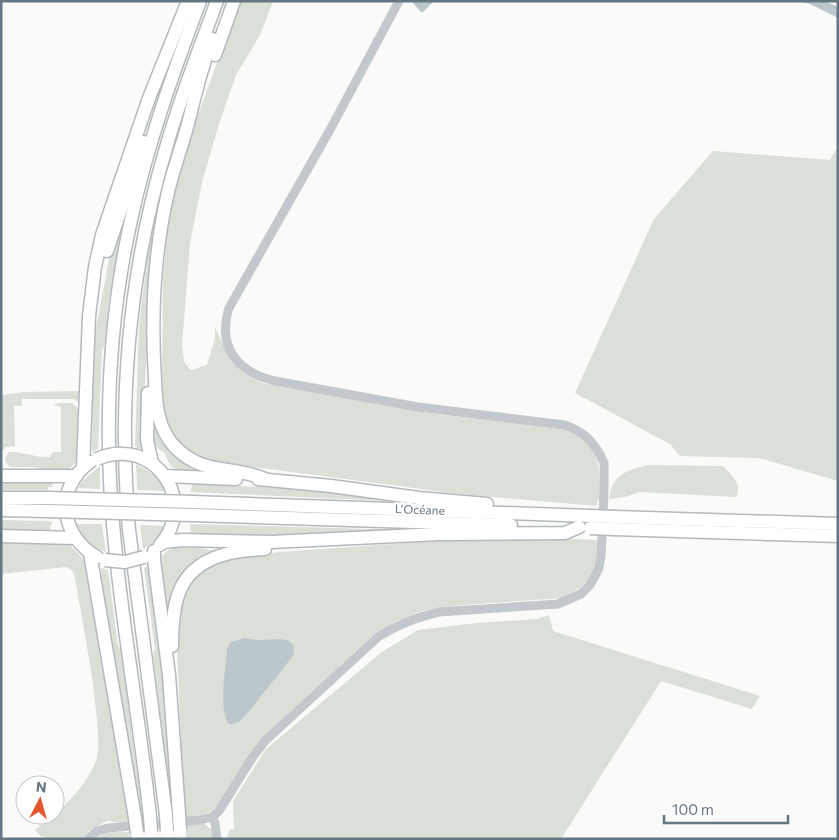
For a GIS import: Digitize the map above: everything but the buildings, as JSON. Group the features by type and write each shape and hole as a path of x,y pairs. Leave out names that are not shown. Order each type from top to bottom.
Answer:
{"highway":[{"path":"80,472 89,316 95,267 102,235 149,98 188,1"},
{"path":"151,835 114,531 110,481 109,414 114,333 122,269 131,220 160,113 200,1"},
{"path":"174,834 166,815 129,530 125,483 125,415 129,342 139,263 147,223 166,149 187,82 217,1"},
{"path":"152,463 146,440 160,234 168,192 193,100 224,1"},
{"path":"190,115 198,102 234,1"},
{"path":"89,339 111,237 143,140 160,113"},
{"path":"152,359 156,407 161,424 174,446 190,459 205,466 253,474 265,479"},
{"path":"174,834 179,814 169,675 154,560 154,550 172,526 175,507 172,488 165,476 152,463 137,456 125,453 113,454 97,459 80,472 69,489 66,508 68,521 76,538 90,553 105,560 125,562 154,550 183,540 271,542 439,534 565,533 586,524"},
{"path":"1,476 80,472"},
{"path":"165,476 265,479 419,498 538,507 553,514"},
{"name":"L’Océane","path":"1,498 48,498 193,508 586,524 838,524"},
{"name":"L’Océane","path":"1,510 193,508 553,514 586,524"},
{"name":"L’Océane","path":"614,523 838,536"},
{"path":"1,536 76,538"},
{"path":"169,675 173,670 173,608 176,596 197,567 218,556 232,552 293,546 306,541"},
{"path":"90,553 122,730 138,836"}],"street":[{"path":"88,839 97,831 108,828 189,822 212,818 220,811 252,758 265,741 378,636 406,621 440,612 558,604 581,594 590,585 599,568 602,548 604,464 591,439 575,428 566,425 418,407 260,378 249,372 235,359 230,350 225,330 228,308 330,128 399,1"},
{"path":"212,818 215,823 217,839"}],"shaded area":[{"path":"239,1 273,1 260,35 236,75 202,182 190,243 182,345 184,362 191,370 207,365 215,338 215,328 229,355 239,368 246,374 266,384 443,415 557,427 582,438 595,453 600,486 600,500 597,501 597,506 459,494 215,462 187,450 174,437 164,410 162,377 163,277 167,233 175,191 192,132"},
{"path":"411,1 433,1 433,2 422,13"},
{"path":"796,1 825,1 838,7 838,18 810,4"},
{"path":"838,146 838,481 759,458 680,456 670,444 575,393 654,219 713,151 830,160"},
{"path":"127,206 109,300 106,341 102,351 98,449 93,452 93,368 96,328 110,254"},
{"path":"157,215 149,297 142,449 135,446 139,325 150,238"},
{"path":"80,391 80,402 73,399 22,399 22,406 14,406 15,446 6,447 1,452 1,395 26,392"},
{"path":"72,403 79,409 77,460 74,465 65,470 54,471 36,467 11,467 7,464 5,459 9,452 50,457 53,452 61,452 61,407 53,405"},
{"path":"152,419 204,472 185,471 172,467 164,452 154,443"},
{"path":"136,464 155,475 166,491 137,490"},
{"path":"648,465 723,466 735,480 738,493 736,497 640,492 625,497 609,499 614,484 621,475"},
{"path":"100,466 100,489 78,488 83,480"},
{"path":"1,480 51,481 53,487 48,487 48,490 1,490"},
{"path":"193,484 310,489 411,502 190,492"},
{"path":"1,520 52,522 49,532 1,531"},
{"path":"76,524 102,524 106,552 88,541"},
{"path":"190,524 408,530 270,538 191,535"},
{"path":"140,525 166,526 156,541 143,549"},
{"path":"448,540 598,540 598,556 594,570 579,589 563,598 463,605 425,610 394,622 372,636 266,735 217,806 203,815 186,818 184,814 177,647 178,614 183,593 195,577 212,564 238,557 280,552"},
{"path":"1,541 68,543 88,564 130,818 128,819 129,824 107,821 90,830 82,839 52,839 41,836 35,830 41,825 65,825 65,804 84,783 95,763 98,753 98,742 95,703 75,578 72,570 66,567 1,574"},
{"path":"192,545 209,550 233,547 207,557 169,609 166,609 160,564 161,558 167,551 181,546"},
{"path":"149,565 162,644 176,815 172,815 153,654 155,649 144,568"},
{"path":"101,568 108,570 118,645 121,650 143,817 139,818 107,622"},
{"path":"549,615 553,631 760,696 752,709 661,681 561,839 227,839 229,830 234,829 233,801 266,749 382,652 418,630 477,623 537,619"},
{"path":"245,638 289,641 294,649 293,656 246,715 237,723 229,724 223,699 227,649 231,642"},
{"path":"205,824 212,830 213,839 186,839 186,825"},
{"path":"130,832 132,839 94,839 104,833"}]}
